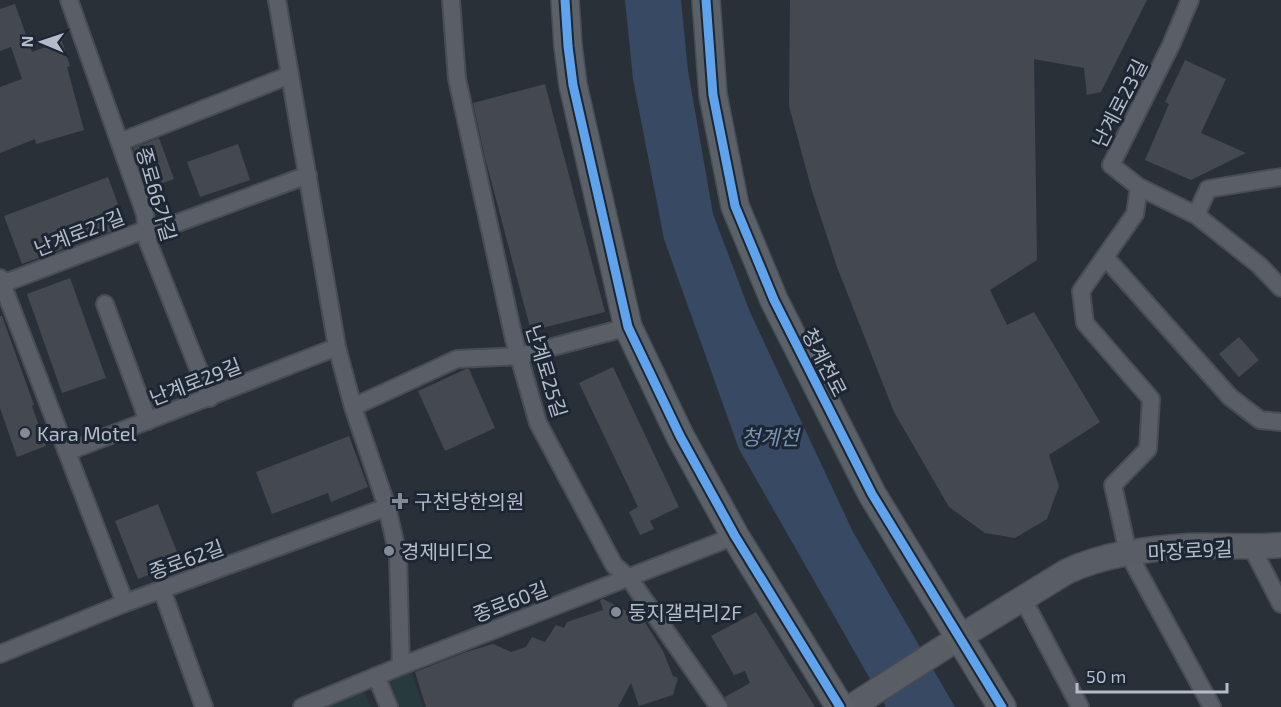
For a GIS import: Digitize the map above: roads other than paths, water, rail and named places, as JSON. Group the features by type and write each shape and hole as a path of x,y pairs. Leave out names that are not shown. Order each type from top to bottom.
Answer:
{"main road":[{"path":"565,0 573,85 628,327 680,436 735,536 851,705"},
{"name":"청계천로","path":"706,0 713,95 735,206 774,300 872,494 953,641 1002,707"}],"street":[{"name":"종로66가길","path":"69,0 145,214 148,242 210,398"},
{"path":"278,0 338,347 353,407 387,507 398,555 401,666"},
{"name":"난계로25길","path":"451,0 458,79 519,356 538,423 614,565 629,578 719,707"},
{"name":"난계로23길","path":"1139,187 1111,165 1171,45 1190,0"},
{"path":"120,142 290,75"},
{"name":"난계로27길","path":"1,281 147,229 161,229 308,175"},
{"path":"1196,215 1208,189 1281,177"},
{"path":"1128,553 1113,485 1148,449 1151,399 1085,322 1081,291 1135,214 1139,187 1196,215 1259,265 1281,288"},
{"path":"1105,257 1230,397 1260,420 1281,422"},
{"path":"1,281 125,603"},
{"path":"105,304 148,421"},
{"path":"353,407 457,359 519,356 628,327"},
{"name":"난계로29길","path":"67,452 338,347"},
{"name":"종로62길","path":"0,654 125,603 387,507"},
{"name":"종로60길","path":"302,707 735,536"},
{"name":"마장로9길","path":"851,705 1066,572 1083,564 1128,553 1189,546 1252,548 1281,545"},
{"name":"마장로9길","path":"1252,548 1281,604"},
{"name":"마장로9길","path":"1128,553 1212,707"},
{"path":"162,590 204,707"},
{"path":"1023,599 1080,707"},
{"path":"376,676 389,707"}],"water":[{"name":"청계천","path":"625,0 681,0 688,71 713,214 750,312 853,532 955,707 886,707 739,449 664,239 633,79"}],"place":[{"name":"Kara Motel","path":"25,433"},
{"name":"구천당한의원","path":"400,501"},
{"name":"경제비디오","path":"389,551"},
{"name":"둥지갤러리2F","path":"616,612"}]}
